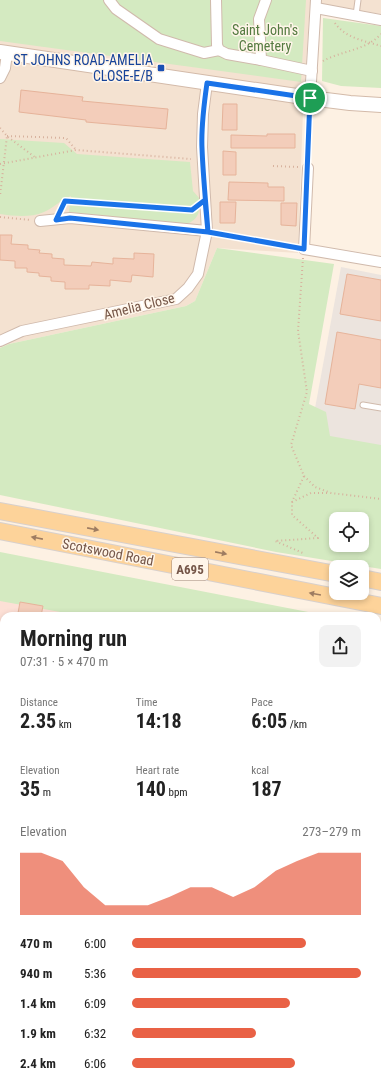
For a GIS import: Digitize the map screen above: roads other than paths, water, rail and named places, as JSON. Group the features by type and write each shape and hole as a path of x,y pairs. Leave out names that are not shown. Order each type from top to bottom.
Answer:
{"main road":[{"name":"Scotswood Road","path":"0,511 329,573"},
{"name":"Scotswood Road","path":"0,531 381,606"},
{"path":"369,579 381,582"}],"street":[{"path":"109,0 116,9 159,39 204,53 219,50 228,54 312,70"},
{"path":"216,0 217,45 219,50"},
{"path":"261,60 259,18 266,0"},
{"path":"310,98 316,4 329,11 381,20"},
{"path":"0,78 5,68 3,53 310,98 350,103 381,104"},
{"name":"Amelia Close","path":"1,339 22,331 176,299 188,288 198,274 208,232 205,200 202,114 207,83"},
{"path":"308,168 304,249 381,262"},
{"path":"40,221 70,218 208,232"}],"lane":[{"path":"356,15 358,0"},
{"path":"363,405 381,408"}],"place":[{"name":"ST JOHNS ROAD-AMELIA CLOSE-E/B","path":"161,68"}],"park label":[{"name":"Saint John's Cemetery","path":"265,38"}]}
